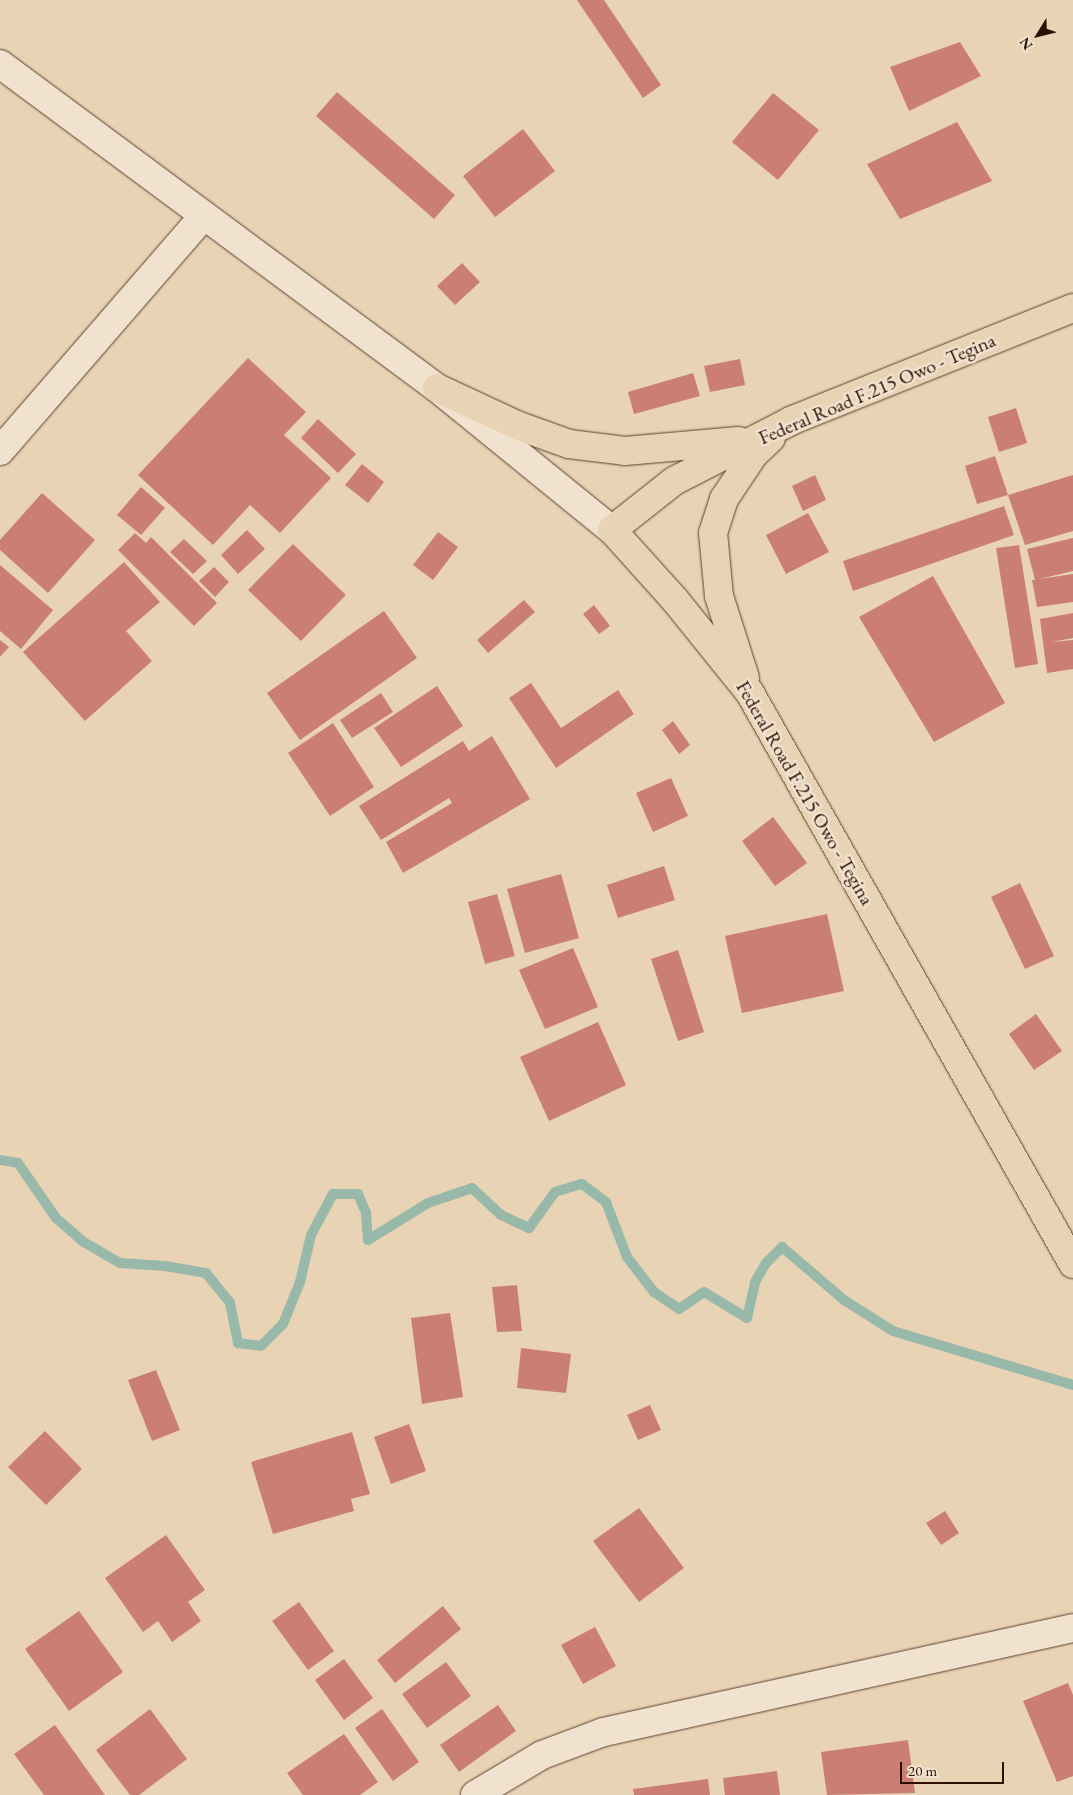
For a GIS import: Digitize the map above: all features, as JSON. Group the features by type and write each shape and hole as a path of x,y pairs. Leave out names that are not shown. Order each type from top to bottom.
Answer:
{"main road":[{"name":"Federal Road F.215 Owo - Tegina","path":"1073,308 791,420 674,481 612,530 675,600 750,693 1073,1264"},
{"path":"437,388 519,426 570,444 625,450 756,439"},
{"path":"750,693 719,596 714,533 724,499 754,454 791,420"}],"street":[{"path":"0,64 203,217 437,388 612,530"},
{"path":"0,451 203,217"},
{"path":"474,1795 542,1755 604,1732 1073,1628"}],"building":[{"path":"577,0 604,0 661,85 643,98"},
{"path":"960,42 981,76 909,111 890,67"},
{"path":"337,92 455,195 434,219 316,116"},
{"path":"773,93 819,130 778,180 732,142"},
{"path":"957,122 992,181 900,219 867,164"},
{"path":"523,129 555,171 495,217 463,176"},
{"path":"462,263 480,282 455,305 437,286"},
{"path":"248,358 306,412 284,435 331,478 280,533 250,505 213,545 138,475"},
{"path":"740,359 745,385 710,392 704,366"},
{"path":"693,373 700,396 634,414 628,392"},
{"path":"1016,408 1027,443 999,452 988,417"},
{"path":"318,419 356,454 338,473 301,438"},
{"path":"995,456 1008,495 977,504 965,466"},
{"path":"362,464 384,482 368,503 345,485"},
{"path":"815,475 826,500 803,511 792,486"},
{"path":"1073,475 1073,531 1025,545 1008,495"},
{"path":"141,487 165,508 141,535 117,515"},
{"path":"42,493 95,540 48,593 0,550 0,540"},
{"path":"1004,506 1014,535 853,591 843,561"},
{"path":"808,513 829,552 786,574 766,535"},
{"path":"247,530 265,549 238,574 221,555"},
{"path":"438,532 458,547 433,580 413,565"},
{"path":"135,533 146,543 151,537 217,603 194,626 118,550"},
{"path":"1073,538 1073,571 1039,579 1073,574 1073,602 1037,607 1032,580 1035,580 1027,549"},
{"path":"184,539 207,561 193,574 170,552"},
{"path":"293,544 346,595 301,641 248,590"},
{"path":"1019,545 1038,664 1015,668 996,548"},
{"path":"124,562 160,602 126,631 152,661 85,721 23,652"},
{"path":"0,565 53,610 21,649 0,631"},
{"path":"214,567 229,582 215,597 199,581"},
{"path":"933,576 1005,703 934,742 859,617"},
{"path":"524,600 535,612 488,653 477,640"},
{"path":"594,605 610,626 599,634 583,614"},
{"path":"384,611 417,658 300,740 267,693"},
{"path":"1073,613 1073,638 1051,642 1073,640 1073,669 1047,673 1040,619"},
{"path":"0,640 9,647 0,657"},
{"path":"531,683 561,728 618,690 634,714 556,768 509,698"},
{"path":"437,686 463,726 401,767 374,728"},
{"path":"381,693 393,712 352,738 340,720"},
{"path":"673,721 690,745 679,754 662,730"},
{"path":"333,723 374,787 330,816 288,753"},
{"path":"492,736 530,799 403,873 386,842 452,803 449,798 381,840 359,806 463,741 469,751"},
{"path":"671,778 688,816 653,832 636,793"},
{"path":"773,817 807,863 775,886 742,841"},
{"path":"664,866 675,900 618,918 607,885"},
{"path":"561,874 579,938 525,953 507,889"},
{"path":"1020,883 1054,956 1025,969 991,897"},
{"path":"497,894 515,956 485,964 468,902"},
{"path":"827,914 844,991 742,1013 725,936"},
{"path":"573,948 598,1007 545,1029 519,970"},
{"path":"678,950 704,1032 678,1041 651,959"},
{"path":"1036,1014 1062,1051 1034,1070 1009,1034"},
{"path":"598,1022 626,1085 549,1121 520,1057"},
{"path":"517,1285 522,1331 497,1332 492,1287"},
{"path":"450,1313 463,1397 422,1404 411,1318"},
{"path":"521,1348 571,1354 566,1393 517,1388"},
{"path":"156,1370 180,1430 152,1441 128,1380"},
{"path":"650,1405 661,1430 638,1440 627,1415"},
{"path":"409,1424 426,1471 391,1484 374,1437"},
{"path":"45,1431 82,1469 46,1505 8,1467"},
{"path":"352,1432 370,1494 351,1499 354,1511 273,1534 251,1462"},
{"path":"639,1508 684,1568 639,1602 593,1541"},
{"path":"945,1511 959,1533 941,1545 926,1523"},
{"path":"166,1535 205,1590 188,1602 201,1621 172,1642 158,1621 143,1632 105,1578"},
{"path":"299,1602 334,1651 308,1670 272,1621"},
{"path":"443,1606 461,1629 395,1683 377,1660"},
{"path":"79,1611 123,1672 69,1711 25,1649"},
{"path":"595,1627 616,1666 583,1684 561,1645"},
{"path":"344,1659 373,1698 344,1720 315,1680"},
{"path":"446,1662 471,1696 427,1728 402,1694"},
{"path":"1068,1683 1073,1695 1073,1776 1057,1782 1023,1701"},
{"path":"498,1705 516,1731 459,1772 440,1745"},
{"path":"150,1709 187,1759 139,1795 130,1795 96,1750"},
{"path":"382,1709 419,1762 393,1781 355,1728"},
{"path":"55,1725 105,1795 44,1795 14,1754"},
{"path":"344,1734 378,1782 360,1795 303,1795 287,1773"},
{"path":"908,1740 915,1793 827,1795 821,1752"},
{"path":"777,1771 780,1795 725,1795 723,1778"},
{"path":"708,1779 710,1795 634,1795 633,1789"}],"waterway":[{"path":"0,1160 18,1163 56,1218 82,1241 120,1263 165,1266 206,1273 230,1303 238,1343 261,1346 283,1324 300,1282 311,1235 333,1194 358,1194 366,1213 368,1240 428,1203 472,1188 501,1215 529,1228 555,1192 582,1184 606,1202 627,1257 654,1292 679,1309 704,1292 747,1318 755,1282 766,1263 782,1247 844,1300 893,1331 1073,1385"}]}
